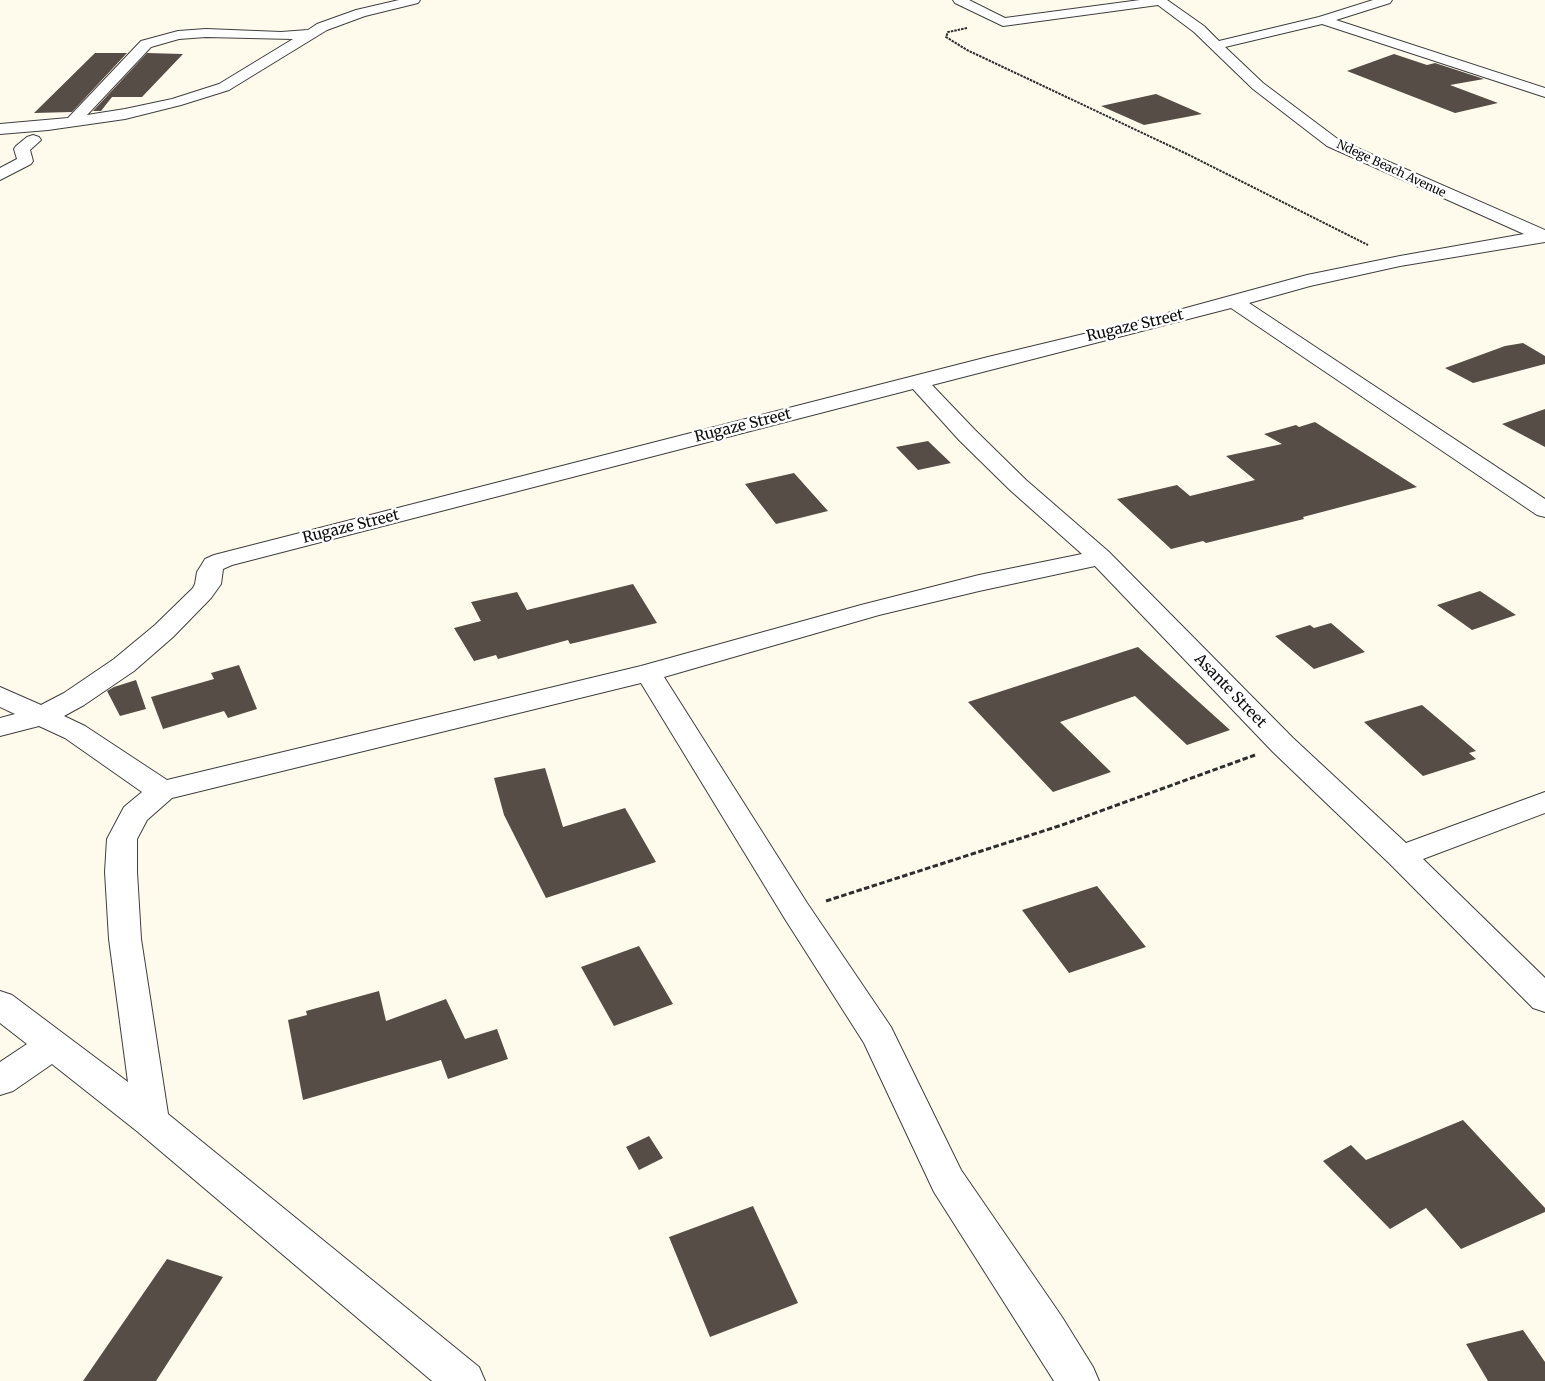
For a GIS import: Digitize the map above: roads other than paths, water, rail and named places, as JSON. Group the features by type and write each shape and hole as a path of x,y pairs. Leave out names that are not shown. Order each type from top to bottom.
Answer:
{"street":[{"path":"0,129 72,122 125,114 176,102 224,87 322,28 341,20 414,0"},
{"path":"959,0 1003,22 1160,0"},
{"name":"Ndege Beach Avenue","path":"1160,0 1218,45 1258,86 1334,143 1545,236"},
{"path":"1218,45 1323,20 1386,0"},
{"path":"1323,20 1545,93"},
{"path":"72,122 136,52 152,42 178,35 206,33 281,36 312,34"},
{"path":"0,175 25,161 22,149 33,140"},
{"name":"Rugaze Street","path":"0,727 42,716 74,699 124,665 164,631 202,594 208,584 209,572 214,564 223,560 995,361 1147,325 1307,281 1400,261 1545,236"},
{"path":"1235,302 1545,510"},
{"name":"Asante Street","path":"918,382 967,435 1018,484 1100,556 1283,745 1401,856 1545,998"},
{"path":"151,1121 125,939 121,872 122,839 135,814 162,791 648,674 870,610 1100,556"},
{"path":"648,674 796,910 879,1037 948,1180 1078,1381"},
{"path":"0,696 75,732 162,791"},
{"path":"1401,856 1545,802"},
{"path":"0,1004 151,1121 464,1381"},
{"path":"0,1081 53,1044"}]}
